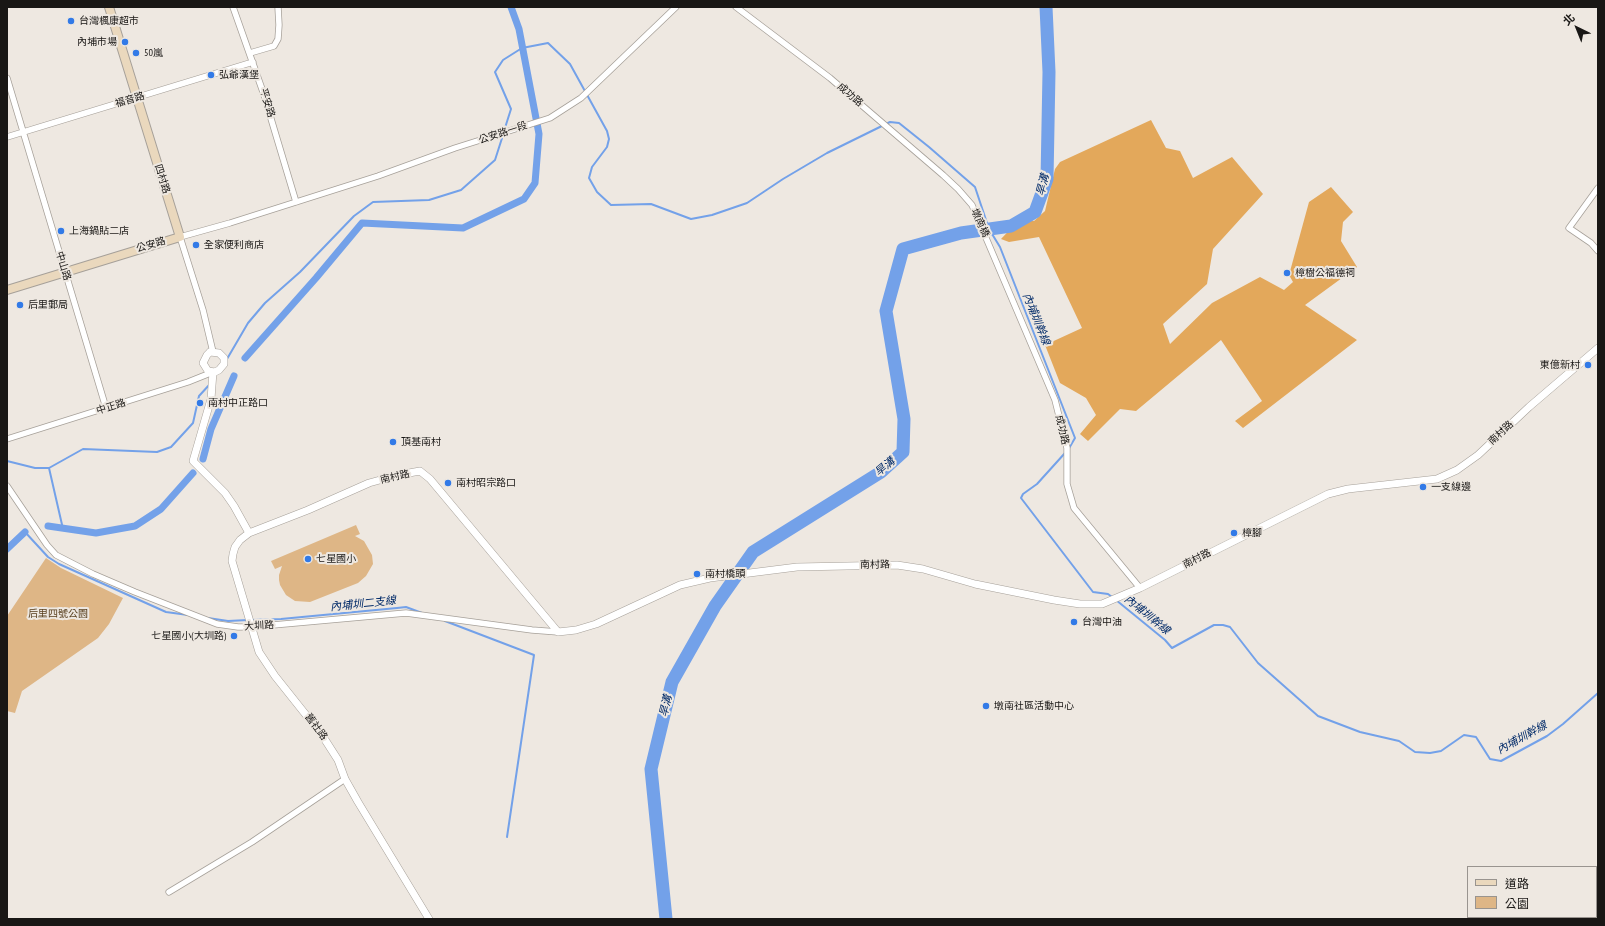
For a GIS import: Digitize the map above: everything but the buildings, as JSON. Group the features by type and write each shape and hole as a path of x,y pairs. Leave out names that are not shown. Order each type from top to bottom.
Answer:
{"main road":[{"name":"四村路","path":"109,7 180,237"},
{"name":"公安路","path":"7,290 180,237"}],"street":[{"name":"平安路","path":"233,7 253,62 296,202"},
{"path":"250,53 274,46 278,39 280,25 278,7"},
{"name":"公安路一段","path":"296,202 550,118 581,98 676,7"},
{"name":"成功路","path":"736,7 830,78 958,189"},
{"name":"福音路","path":"7,137 253,62"},
{"name":"中山路","path":"7,78 22,133 106,408"},
{"path":"1598,188 1569,228 1591,243 1598,251"},
{"name":"墩南橋","path":"958,189 972,205 996,260"},
{"name":"公安路","path":"180,237 296,202"},
{"name":"四村路","path":"180,237 203,310 213,352"},
{"name":"成功路","path":"996,260 1055,400 1067,448 1067,484 1074,508 1140,588"},
{"name":"南村路","path":"249,533 308,510 369,483 398,474 420,472 430,479 558,632 576,630 596,624 680,585 746,572 797,567 896,565 924,569 975,584 1054,600 1080,604 1102,604 1140,588 1328,494 1348,489 1437,479 1457,470 1478,455 1529,407 1598,348"},
{"path":"213,352 219,353 224,358 224,364 221,368 213,372 208,371 203,363 207,355 213,352"},
{"path":"213,372 211,399 193,461 225,493 249,533"},
{"name":"中正路","path":"7,439 188,382 213,372"},
{"name":"大圳路","path":"7,486 43,540 56,555 114,583 216,624 251,627 406,613 532,630 558,632"},
{"name":"舊社路","path":"249,533 240,540 235,547 232,562 259,652 275,676 322,735 338,760 345,779 358,802 429,919"},
{"path":"169,892 252,842 345,779"}],"green space":[{"path":"356,525 360,534 355,536 364,541 372,555 373,564 366,576 358,583 310,602 295,601 286,595 280,585 279,580 282,566 275,569 271,561"},
{"name":"后里四號公園","path":"46,558 61,568 123,598 109,624 98,638 22,691 15,713 7,711 7,616"}],"shaded area":[{"path":"1151,120 1166,148 1180,151 1193,178 1232,157 1263,194 1213,249 1207,284 1163,324 1170,344 1212,303 1260,277 1284,290 1293,282 1289,275 1309,202 1331,187 1353,212 1343,222 1341,241 1357,267 1305,305 1357,340 1243,428 1235,421 1262,401 1221,340 1136,411 1120,409 1088,441 1080,434 1096,415 1086,398 1060,383 1045,345 1082,328 1039,237 1009,242 1001,239 1021,218 1034,221 1045,211 1055,169 1060,162"}],"waterway":[{"path":"245,358 316,278 362,223 463,228 524,199 535,183 539,134 519,29 511,7"},
{"name":"旱溝","path":"666,919 651,769 672,682 715,606 753,552 881,472 903,452 904,419 886,311 903,249 961,233 1011,226 1035,212 1047,179 1049,72 1046,7"},
{"path":"504,131 511,109 495,72 503,60 522,48 548,43 570,64 607,131 609,139 607,147 592,167 589,178 597,192 611,205 651,204 691,219 712,215 747,203 783,179 827,153 890,122 899,123 975,187 989,229 1000,247 1075,438 1068,450"},
{"path":"227,359 248,323 265,303 300,272 354,216 373,202 429,200 461,190 495,160 503,135"},
{"path":"203,459 211,429 234,376"},
{"path":"7,461 35,468 49,468 83,449 157,452 171,447 193,423 199,396 210,384"},
{"name":"內埔圳幹線","path":"1065,453 1037,484 1023,494 1021,498 1093,592 1108,594 1112,597"},
{"path":"49,468 63,529"},
{"path":"48,526 96,533 135,526 161,509 193,473"},
{"name":"內埔圳二支線","path":"25,532 48,557 59,564 166,612 188,615"},
{"path":"7,549 25,532"},
{"name":"內埔圳幹線","path":"1116,600 1165,640 1172,648 1214,625 1230,627 1258,663 1318,716 1360,732 1399,741 1415,752 1430,753 1441,751 1464,735 1476,737 1490,759 1501,761 1547,736 1598,693"},
{"name":"內埔圳二支線","path":"252,620 281,619 406,607 422,613"},
{"name":"內埔圳二支線","path":"208,618 228,621 248,620"},
{"name":"內埔圳二支線","path":"445,621 534,655 507,837"}],"place":[{"name":"台灣楓康超市","path":"71,21"},
{"name":"內埔市場","path":"125,42"},
{"name":"50嵐","path":"136,53"},
{"name":"弘爺漢堡","path":"211,75"},
{"name":"上海鍋貼二店","path":"61,231"},
{"name":"全家便利商店","path":"196,245"},
{"name":"樟樹公福德祠","path":"1287,273"},
{"name":"后里郵局","path":"20,305"},
{"name":"東億新村","path":"1588,365"},
{"name":"南村中正路口","path":"200,403"},
{"name":"頂基南村","path":"393,442"},
{"name":"南村昭宗路口","path":"448,483"},
{"name":"一支線邊","path":"1423,487"},
{"name":"樟腳","path":"1234,533"},
{"name":"七星國小","path":"308,559"},
{"name":"南村橋頭","path":"697,574"},
{"name":"台灣中油","path":"1074,622"},
{"name":"七星國小(大圳路)","path":"234,636"},
{"name":"墩南社區活動中心","path":"986,706"}]}
